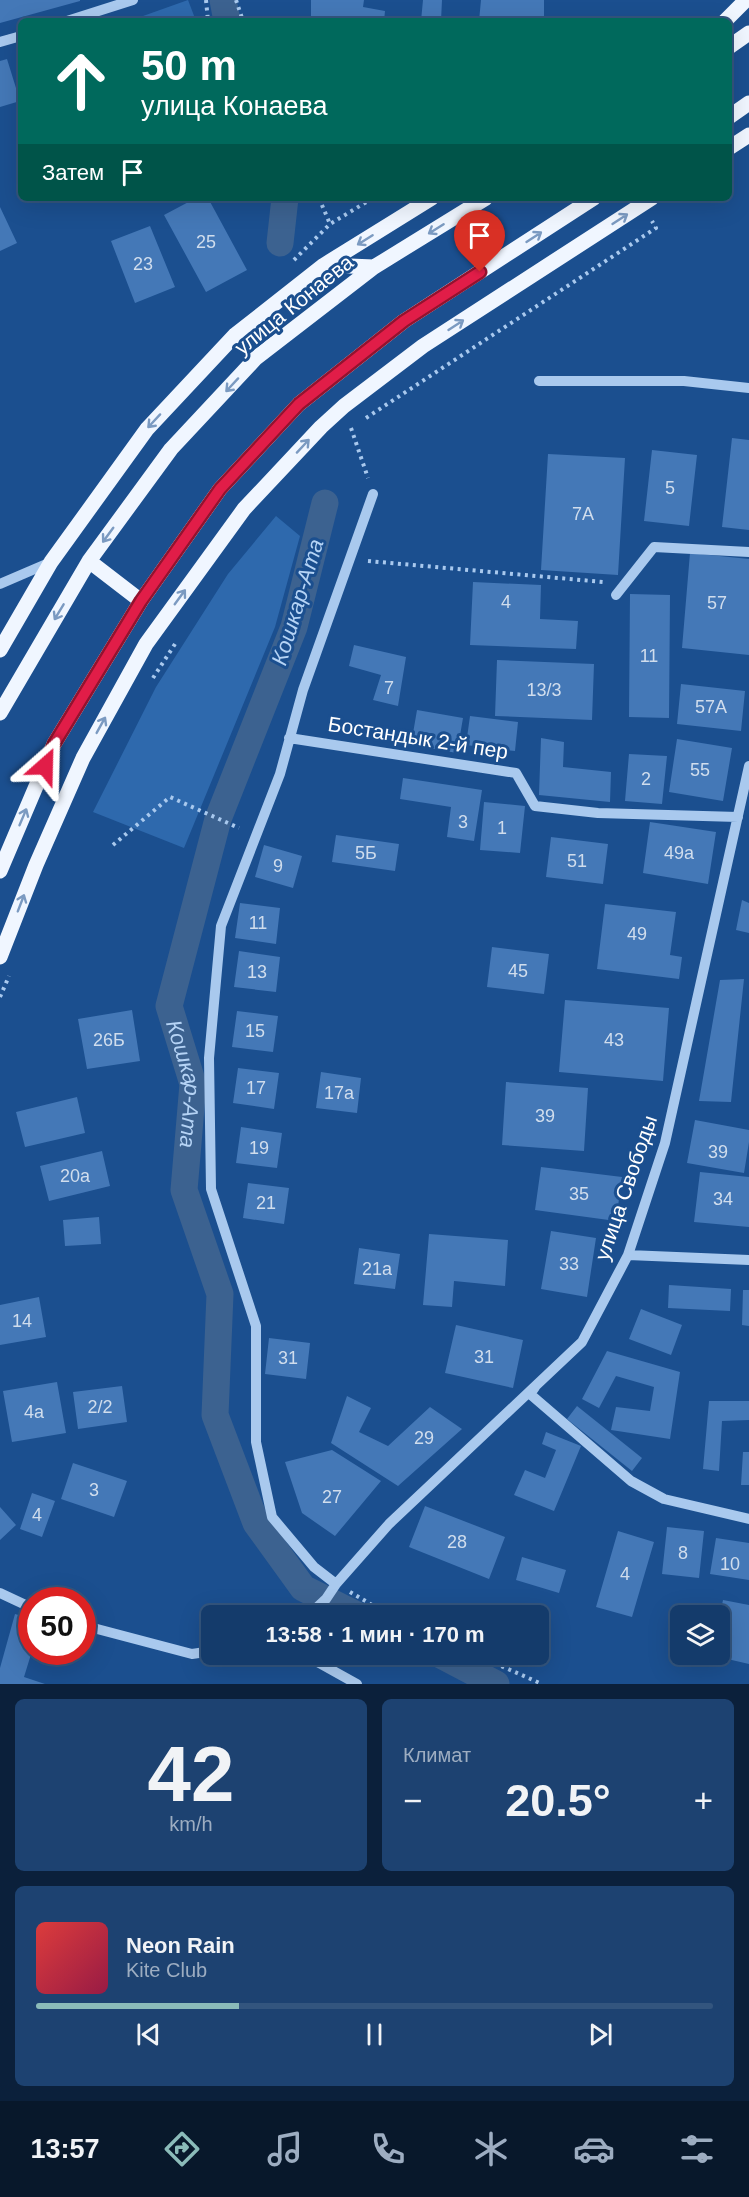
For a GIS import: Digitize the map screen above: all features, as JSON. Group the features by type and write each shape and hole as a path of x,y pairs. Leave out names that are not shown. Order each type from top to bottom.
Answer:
{"main road":[{"path":"728,18 746,0"},
{"path":"732,45 749,33"},
{"path":"732,115 749,103"},
{"path":"732,146 749,135"},
{"path":"0,650 51,562 147,429 235,335 324,265 427,201"},
{"name":"улица Конаева","path":"0,713 89,561 171,449 256,358 374,267 481,201"},
{"path":"0,872 54,744 141,601 220,489 299,404 404,321 589,201"},
{"path":"0,957 36,865 83,758 146,644 244,509 321,427 344,406 423,346 647,201"},
{"path":"324,265 374,267"},
{"path":"89,561 141,601"}],"street":[{"path":"77,18 133,0"},
{"path":"0,42 18,37"},
{"path":"539,381 684,381 749,388"},
{"path":"336,1584 314,1567 273,1517 256,1442 256,1326 211,1189 209,1058 221,926 280,774 303,690 373,494"},
{"path":"616,595 654,547 749,552"},
{"path":"0,584 51,562"},
{"name":"Бостандык 2-й пер","path":"289,738 516,773 535,806 598,813 738,817"},
{"name":"улица Свободы","path":"320,1605 389,1524 582,1342 628,1255 664,1143 749,766"},
{"path":"628,1255 749,1260"},
{"path":"539,1383 530,1394 631,1481 664,1499 749,1520"},
{"path":"0,1593 18,1601"},
{"path":"96,1629 192,1654 201,1653"},
{"path":"323,1665 357,1684"}],"path":[{"path":"206,0 208,18"},
{"path":"236,0 242,18"},
{"path":"320,201 330,224"},
{"path":"361,421 656,228"},
{"path":"343,436 351,428 373,494"},
{"path":"350,560 625,584"},
{"path":"151,682 176,641"},
{"path":"113,845 170,797 232,825"},
{"path":"0,997 11,972"},
{"path":"336,1584 372,1605"},
{"path":"499,1665 542,1684"}],"shaded area":[{"path":"188,0 195,18 137,18"},
{"path":"276,516 300,536 275,627 184,848 93,812 156,687 228,574"}],"building":[{"path":"0,0 80,0 80,1 0,23"},
{"path":"311,0 364,0 363,7 385,11 384,18 311,18"},
{"path":"423,0 442,0 441,18 421,18"},
{"path":"481,0 544,0 544,18 479,18"},
{"path":"7,59 18,102 0,107 0,61"},
{"path":"190,201 210,201 247,270 206,292 164,215"},
{"path":"0,207 17,243 0,251"},
{"path":"150,226 175,287 135,303 111,241"},
{"path":"732,438 749,440 749,530 722,527"},
{"path":"652,450 697,455 689,526 644,521"},
{"path":"548,454 625,458 618,575 541,570"},
{"path":"690,553 749,559 749,655 682,648"},
{"path":"473,582 541,585 540,619 578,621 576,649 470,645"},
{"path":"630,594 670,595 669,718 629,717"},
{"path":"354,645 406,657 398,706 373,700 381,675 349,666"},
{"path":"497,660 594,664 592,720 495,716"},
{"path":"681,684 745,691 741,731 677,724"},
{"path":"417,710 463,718 457,753 411,745"},
{"path":"470,716 518,722 515,751 466,745"},
{"path":"541,738 564,742 563,767 611,772 610,802 539,795"},
{"path":"677,739 732,748 723,801 669,792"},
{"path":"629,754 667,756 662,804 625,801"},
{"path":"403,778 482,790 474,841 447,837 451,807 400,799"},
{"path":"484,802 525,806 520,853 480,850"},
{"path":"650,822 716,832 708,884 643,873"},
{"path":"336,835 399,844 395,871 332,862"},
{"path":"551,837 608,844 603,884 546,877"},
{"path":"264,845 302,856 293,888 255,877"},
{"path":"742,900 749,903 749,933 736,930"},
{"path":"240,903 280,908 276,944 235,938"},
{"path":"605,904 676,912 670,955 682,957 679,979 597,969"},
{"path":"492,947 549,954 544,994 487,987"},
{"path":"239,951 280,957 276,992 234,987"},
{"path":"744,979 731,1102 699,1101 720,980"},
{"path":"565,1000 669,1008 663,1081 559,1072"},
{"path":"132,1010 140,1061 87,1069 78,1019"},
{"path":"237,1011 278,1016 273,1052 232,1047"},
{"path":"238,1068 279,1073 274,1109 233,1103"},
{"path":"321,1072 361,1078 357,1113 316,1108"},
{"path":"506,1082 588,1088 584,1151 502,1145"},
{"path":"77,1097 85,1133 25,1147 16,1112"},
{"path":"695,1120 749,1130 744,1173 687,1163"},
{"path":"241,1127 282,1133 277,1168 236,1163"},
{"path":"102,1151 110,1186 49,1201 40,1166"},
{"path":"541,1167 622,1177 616,1221 535,1210"},
{"path":"700,1172 749,1177 749,1227 694,1222"},
{"path":"248,1183 289,1188 284,1224 243,1218"},
{"path":"99,1217 101,1244 65,1246 63,1220"},
{"path":"551,1231 596,1238 587,1297 541,1289"},
{"path":"429,1234 508,1240 505,1286 454,1281 452,1307 423,1305"},
{"path":"359,1248 400,1254 395,1289 354,1284"},
{"path":"669,1285 731,1289 730,1311 668,1308"},
{"path":"743,1290 749,1290 749,1326 742,1325"},
{"path":"39,1297 46,1337 0,1345 0,1305"},
{"path":"641,1309 682,1325 671,1355 629,1339"},
{"path":"456,1325 523,1340 513,1388 445,1373"},
{"path":"269,1338 310,1343 306,1379 265,1374"},
{"path":"607,1351 680,1372 670,1439 611,1430 616,1407 650,1411 654,1387 616,1376 599,1408 582,1399"},
{"path":"57,1382 66,1433 12,1442 3,1391"},
{"path":"122,1386 127,1422 78,1429 73,1392"},
{"path":"347,1396 371,1408 359,1432 388,1446 430,1407 462,1429 398,1486 331,1443"},
{"path":"709,1401 749,1401 749,1420 722,1421 719,1471 703,1469"},
{"path":"577,1406 642,1458 632,1471 567,1419"},
{"path":"546,1432 581,1446 554,1511 514,1495 525,1470 545,1478 556,1450 542,1444"},
{"path":"332,1450 381,1481 335,1536 302,1513 285,1462"},
{"path":"743,1452 749,1452 749,1485 741,1485"},
{"path":"73,1463 127,1481 114,1517 61,1499"},
{"path":"32,1493 55,1501 42,1537 20,1529"},
{"path":"425,1506 505,1537 489,1579 409,1547"},
{"path":"0,1507 16,1525 0,1540"},
{"path":"667,1527 704,1531 699,1578 662,1574"},
{"path":"618,1531 654,1542 632,1617 596,1607"},
{"path":"716,1538 749,1543 749,1580 710,1574"},
{"path":"522,1557 566,1570 559,1593 516,1580"},
{"path":"723,1600 749,1605 749,1664 730,1660 730,1605 722,1605"},
{"path":"15,1614 18,1615 18,1665 28,1665 24,1677 45,1684 0,1684 0,1668"}],"waterway":[{"name":"Кошкар-Ата","path":"223,0 226,18"},
{"name":"Кошкар-Ата","path":"280,243 285,201"},
{"name":"Кошкар-Ата","path":"325,503 294,627 218,819 169,1006 193,1084 184,1190 220,1294 215,1415 256,1523 303,1588 337,1605"},
{"path":"460,1665 496,1684"}],"route":[{"path":"45,766 54,744 141,601 220,489 299,404 404,321 480,272"}]}
